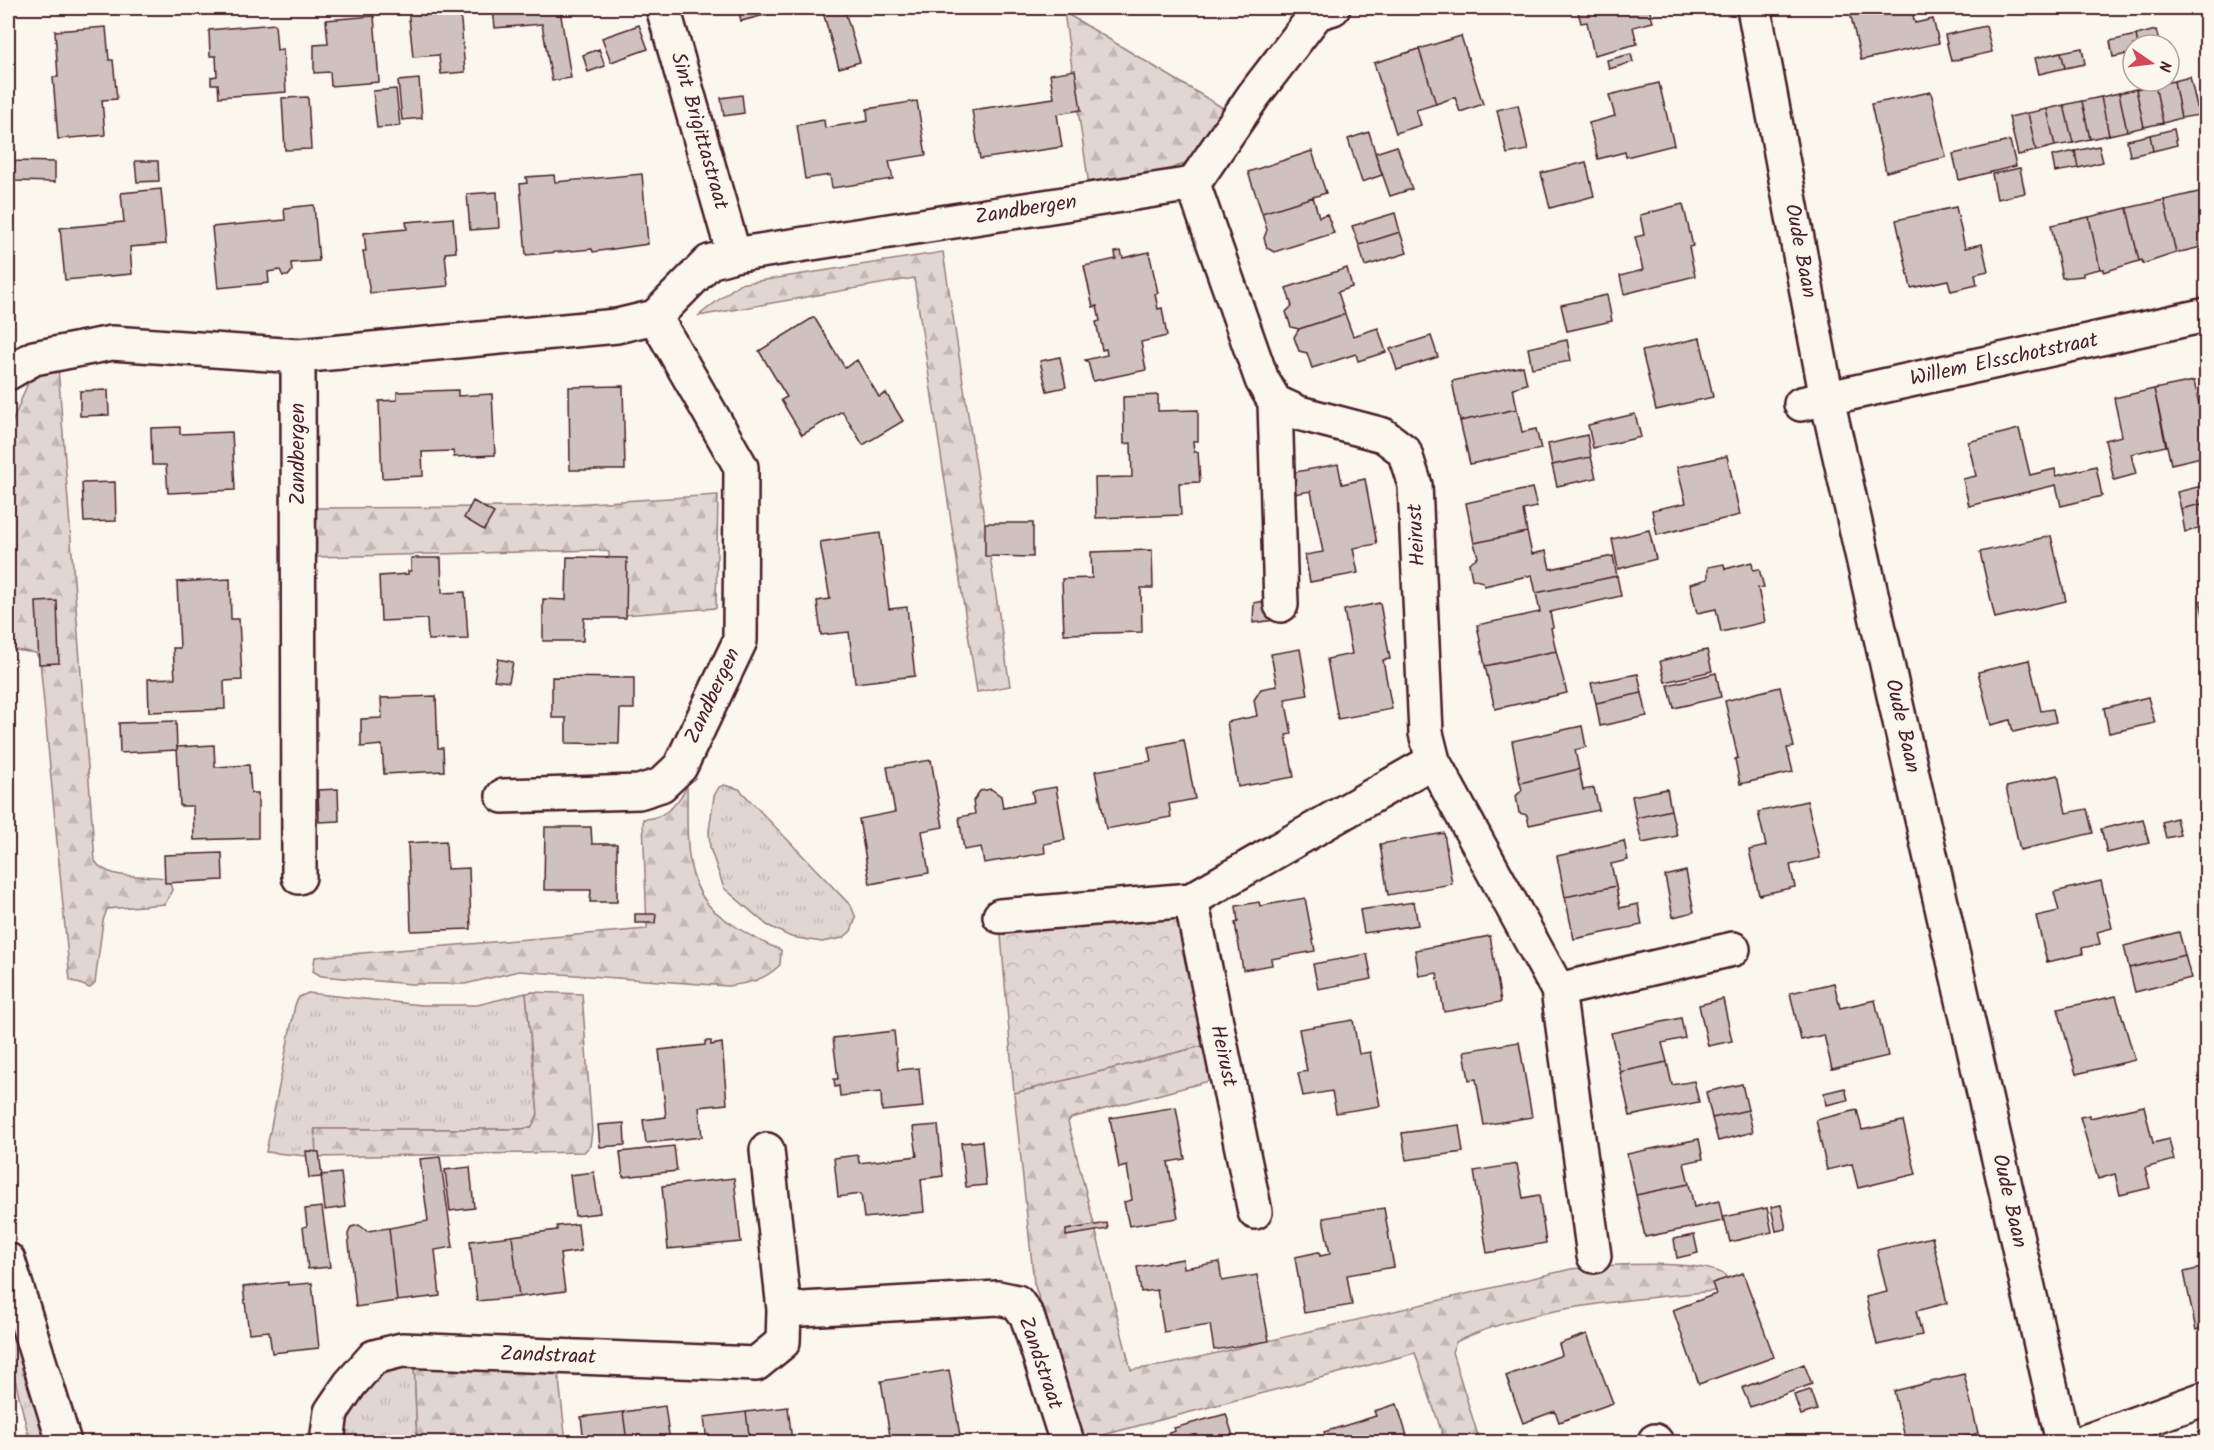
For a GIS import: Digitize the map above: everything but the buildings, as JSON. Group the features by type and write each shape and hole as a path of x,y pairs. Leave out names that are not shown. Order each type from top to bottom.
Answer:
{"main road":[{"name":"Sint Brigittastraat","path":"663,8 734,255"},
{"name":"Oude Baan","path":"1754,8 1814,401 2063,1443"},
{"path":"1281,605 1275,402 1262,380 1193,184 1254,95 1322,9"},
{"name":"Zandbergen","path":"503,796 639,792 661,785 680,767 740,641 741,467 655,317 709,262 734,255 1193,184"},
{"name":"Willem Elsschotstraat","path":"1814,401 2206,315"},
{"path":"8,373 34,358 112,343 298,356 617,326 655,317"},
{"name":"Zandbergen","path":"298,356 299,877"},
{"name":"Heirust","path":"1275,402 1299,413 1383,435 1404,451 1415,484 1426,733 1433,761 1558,990 1594,1256"},
{"path":"999,916 1191,900 1433,761"},
{"name":"Heirust","path":"1191,900 1255,1212"},
{"path":"1558,990 1733,949"},
{"name":"Zandstraat","path":"327,1443 331,1412 350,1384 374,1357 402,1350 756,1364 783,1342 784,1310 767,1150"},
{"path":"8,1260 64,1443"},
{"name":"Zandstraat","path":"784,1310 998,1298 1017,1302 1027,1316 1067,1443"},
{"path":"2084,1443 2206,1398"}],"green space":[{"path":"1064,12 1228,111 1184,164 1158,173 1089,186"},
{"path":"943,252 1010,686 977,692 914,278 698,316 739,284"},
{"path":"58,367 95,861 109,872 169,879 172,890 165,904 107,909 103,921 95,983 90,988 70,980 40,661 36,653 8,649 8,433 29,380 43,371"},
{"path":"718,495 716,608 610,616 609,552 599,550 315,557 316,508 524,507"},
{"path":"724,785 739,789 851,906 856,918 851,931 843,938 822,942 791,937 767,925 724,888 710,848 709,831 714,796 719,787"},
{"path":"687,786 688,847 693,877 699,891 715,912 744,932 781,950 780,965 762,978 728,986 519,971 465,984 411,984 321,976 313,971 315,957 647,929 643,819 657,816 670,809"},
{"path":"1160,915 1177,918 1183,925 1206,1045 1014,1093 1001,935"},
{"path":"308,993 421,1005 477,1005 526,993 538,1114 532,1127 522,1129 315,1129 316,1157 266,1152 295,1005 299,997"},
{"path":"526,993 582,994 592,1131 590,1146 584,1152 316,1157 315,1129 522,1129 532,1127 538,1114"},
{"path":"1206,1045 1213,1080 1071,1118 1068,1122 1131,1370 1171,1364 1571,1269 1651,1264 1696,1267 1714,1270 1726,1276 1724,1290 1623,1301 1552,1312 1486,1330 1456,1342 1452,1352 1480,1442 1445,1442 1415,1353 1084,1440 1034,1283 1014,1093"},
{"path":"8,1311 51,1442 30,1442 8,1350"},
{"path":"414,1361 417,1442 337,1442 337,1416 382,1370"},
{"path":"414,1361 557,1362 566,1442 417,1442"}]}
